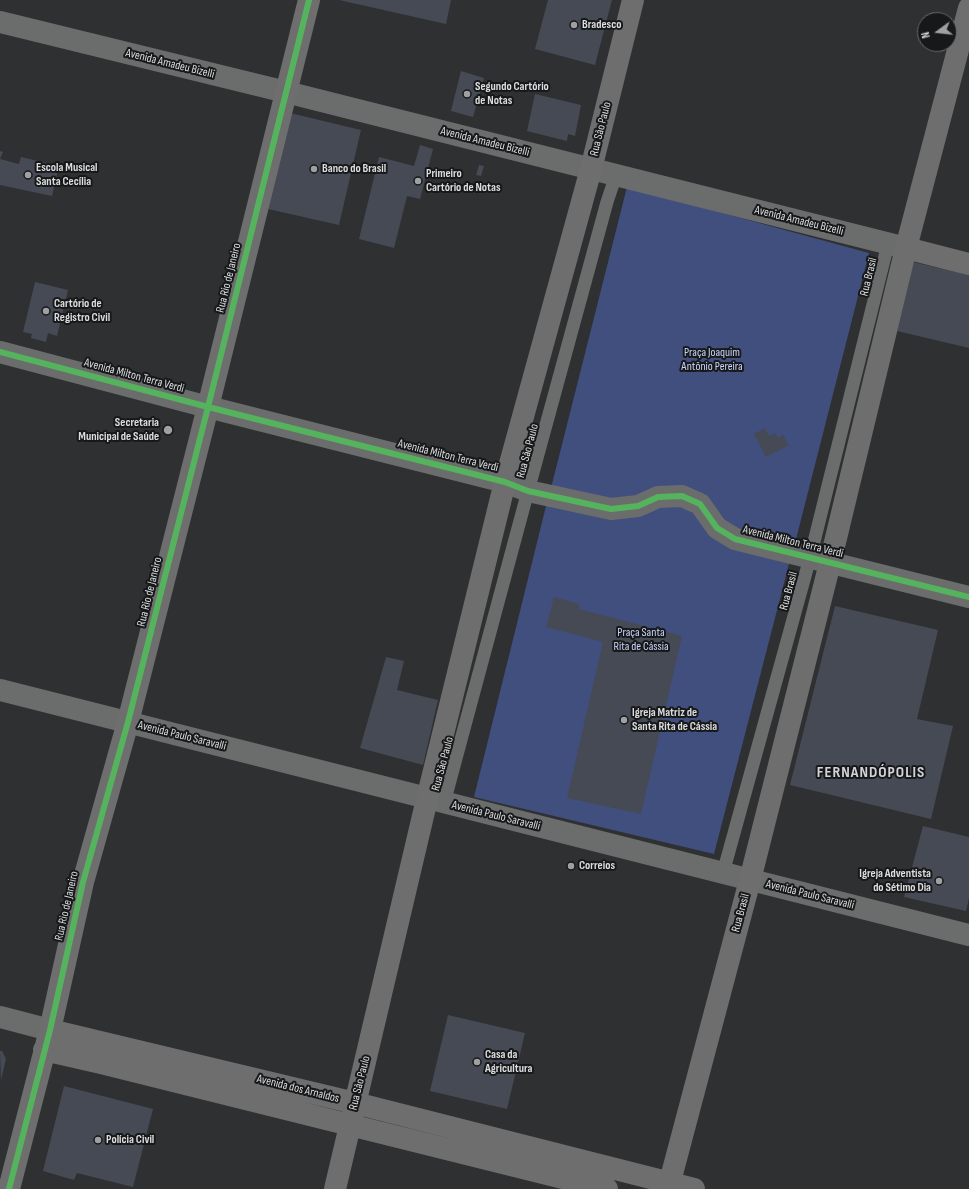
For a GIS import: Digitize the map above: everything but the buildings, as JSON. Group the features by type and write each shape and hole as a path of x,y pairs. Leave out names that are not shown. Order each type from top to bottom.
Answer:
{"street":[{"name":"Rua Rio de Janeiro","path":"9,1189 50,1030 83,882 128,722 309,0"},
{"name":"Rua São Paulo","path":"335,1189 355,1103 436,801 505,482 590,169 633,0"},
{"name":"Rua Brasil","path":"669,1186 750,880 820,560 897,246 969,8"},
{"name":"Avenida Amadeu Bizelli","path":"0,22 286,92 969,264"},
{"name":"Avenida Milton Terra Verdi","path":"0,352 208,407 505,482 528,490 611,509 638,506 658,497 682,496 700,504 717,528 735,539 969,597"},
{"name":"Avenida Paulo Saravalli","path":"0,690 969,935"},
{"name":"Avenida dos Arnaldos","path":"9,1019 355,1103 669,1186 694,1189"},
{"name":"Avenida dos Arnaldos","path":"9,1019 44,1050 607,1189"}],"lane":[{"name":"Rua São Paulo","path":"436,801 528,490 607,202 616,175"},
{"name":"Rua Brasil","path":"723,873 820,560"}],"green space":[{"name":"Praça Joaquim Antônio Pereira","path":"627,187 869,253 793,551 736,537 701,502 637,504 550,492"},
{"name":"Praça Santa Rita de Cássia","path":"548,498 683,499 714,529 791,556 714,854 474,797"}],"cycle path":[{"path":"9,1189 50,1030 83,882 128,722 309,0"},
{"path":"0,352 208,407 505,482 528,491 611,509 638,506 658,497 682,496 700,504 717,528 735,539 969,597"}],"place":[{"name":"Bradesco","path":"574,25"},
{"name":"Segundo Cartório de Notas","path":"467,94"},
{"name":"Banco do Brasil","path":"314,169"},
{"name":"Escola Musical Santa Cecília","path":"28,175"},
{"name":"Primeiro Cartório de Notas","path":"418,181"},
{"name":"Cartório de Registro Civil","path":"46,311"},
{"name":"Secretaria Municipal de Saúde","path":"168,430"},
{"name":"Igreja Matriz de Santa Rita de Cássia","path":"624,720"},
{"name":"Correios","path":"571,866"},
{"name":"Igreja Adventista do Sétimo Dia","path":"939,881"},
{"name":"Casa da Agricultura","path":"477,1062"},
{"name":"Polícia Civil","path":"98,1140"}],"district":[{"name":"FERNANDÓPOLIS","path":"871,773"}]}
